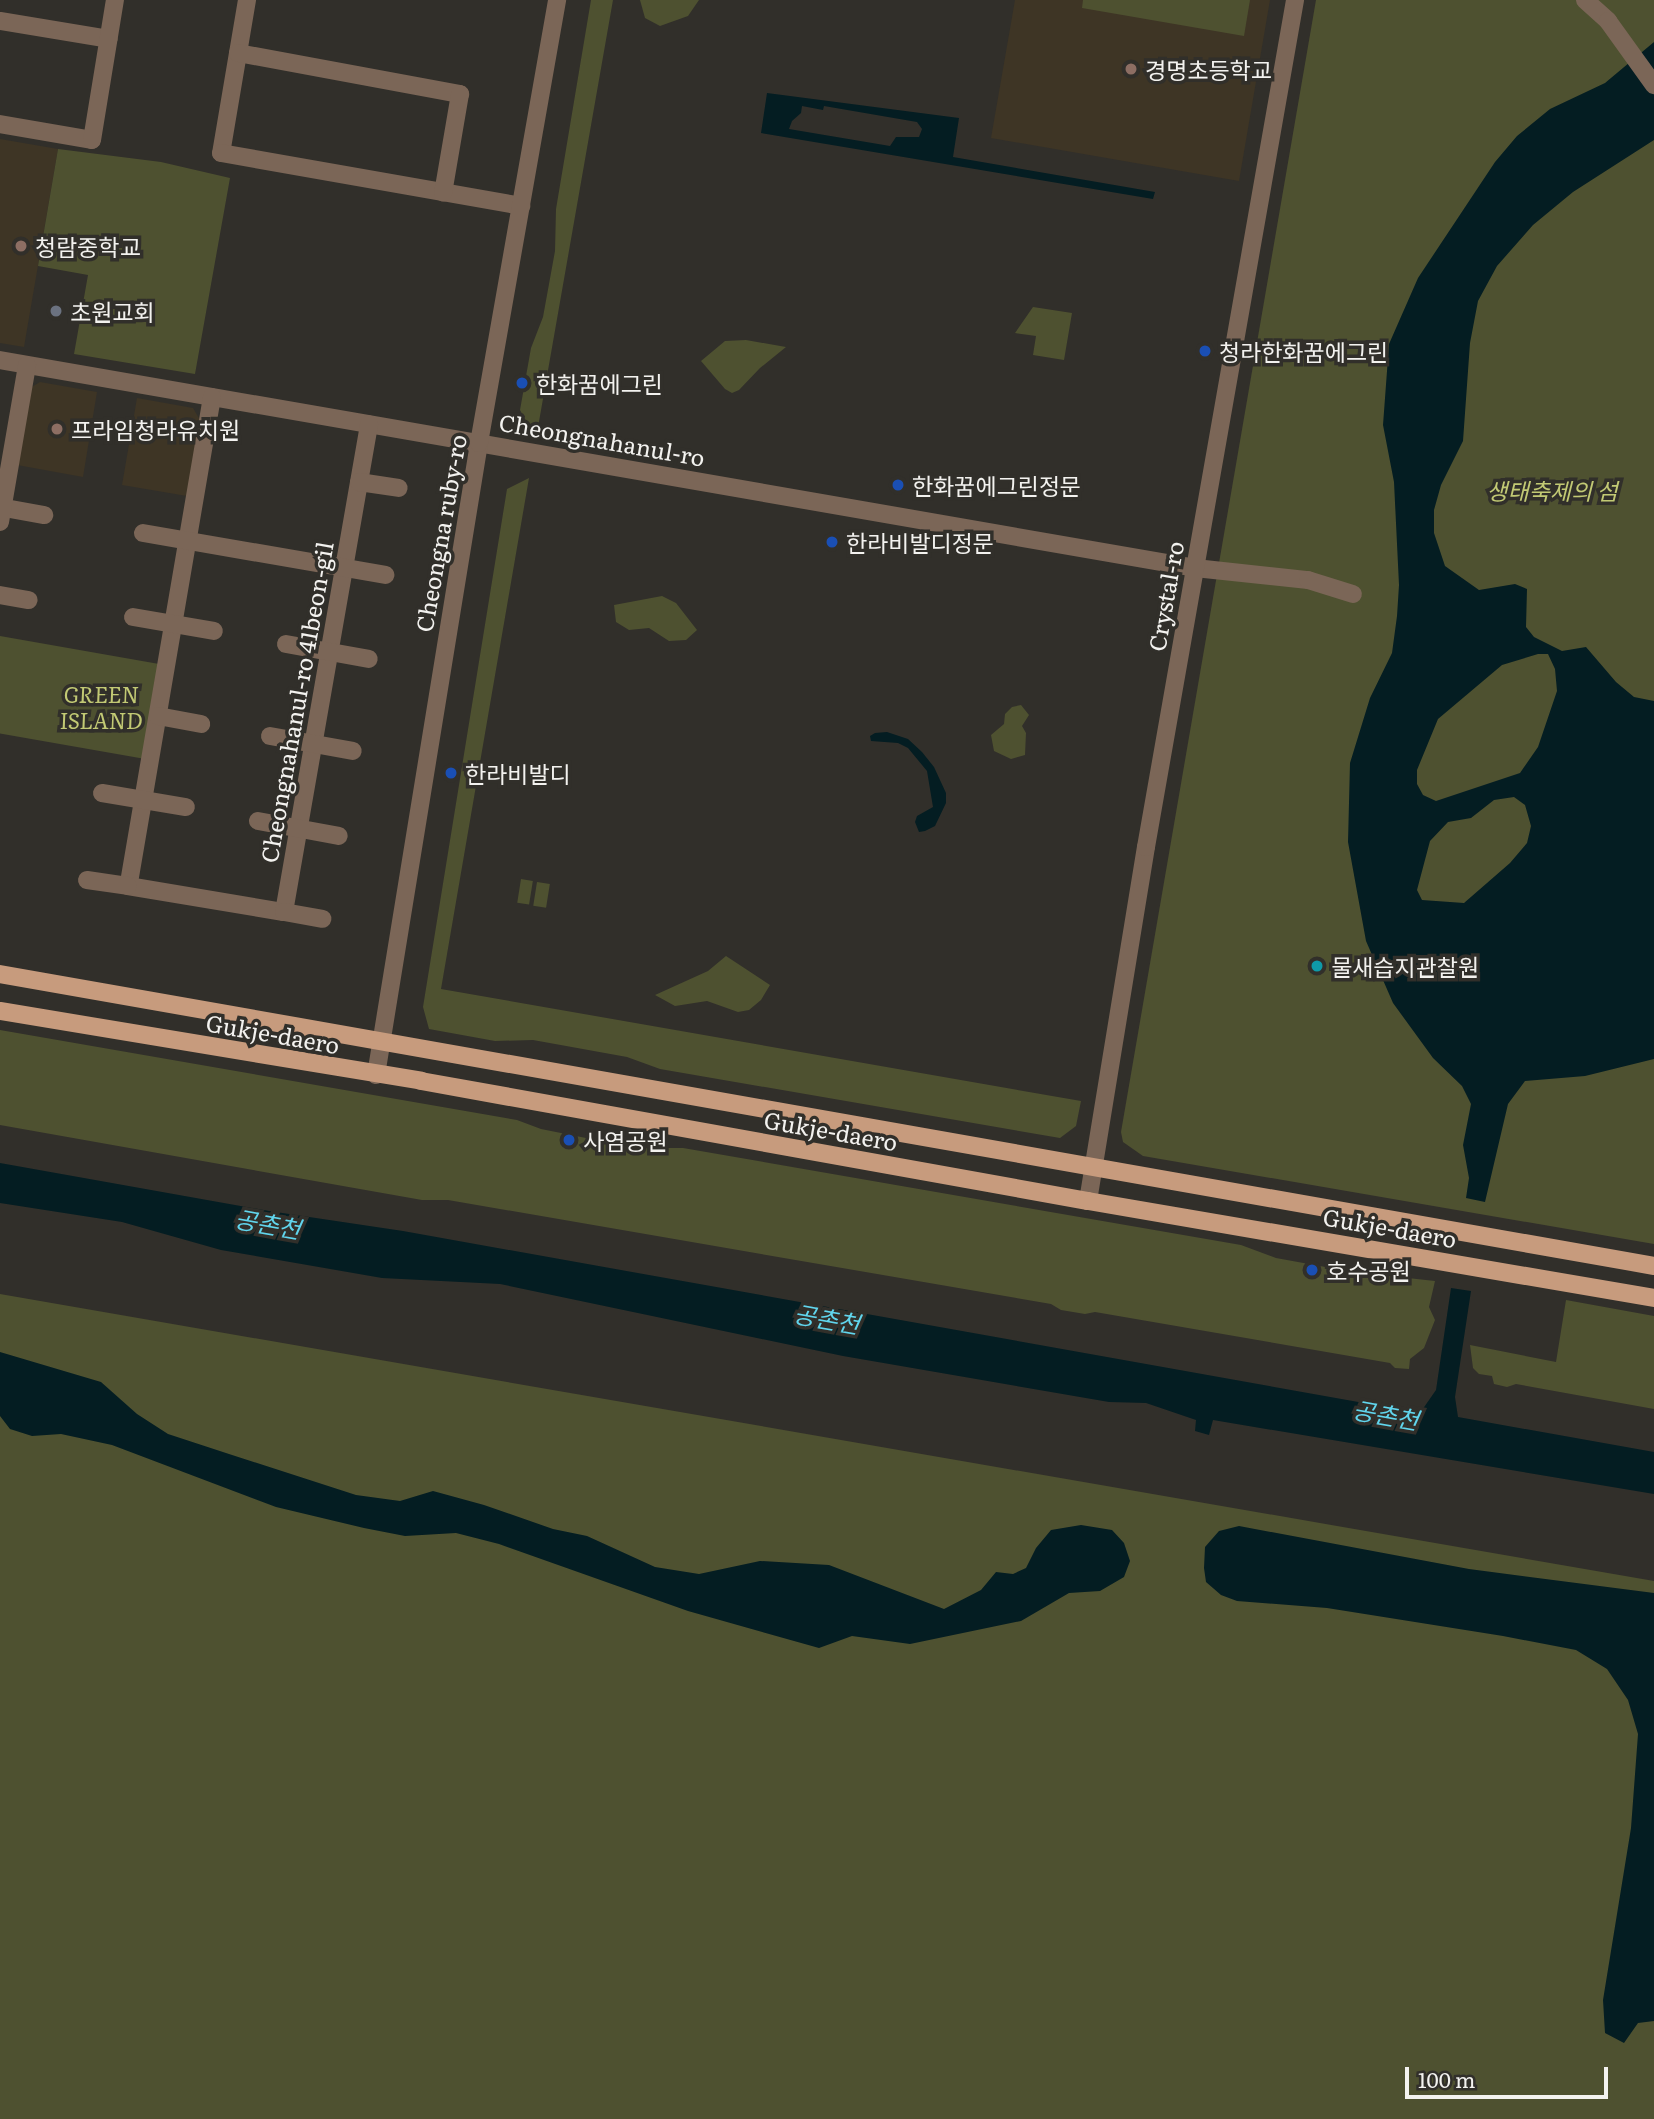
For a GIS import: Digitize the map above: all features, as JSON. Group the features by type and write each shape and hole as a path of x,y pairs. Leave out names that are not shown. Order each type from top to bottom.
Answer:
{"main road":[{"name":"Gukje-daero","path":"0,974 1654,1266"},
{"name":"Gukje-daero","path":"0,1011 1654,1298"}],"street":[{"path":"0,124 92,140 115,0"},
{"path":"247,0 221,153 521,206"},
{"name":"Cheongna ruby-ro","path":"376,1075 480,443 557,0"},
{"name":"Crystal-ro","path":"1088,1201 1295,0"},
{"path":"1585,0 1608,21 1654,85"},
{"path":"0,21 109,39"},
{"path":"238,53 460,94 443,192"},
{"name":"Cheongnahanul-ro","path":"0,360 1195,568 1308,580 1353,594"},
{"path":"27,365 9,421 1,512 44,515"},
{"path":"128,886 212,397"},
{"name":"Cheongnahanul-ro 41beon-gil","path":"284,912 369,424"},
{"path":"359,482 399,488"},
{"path":"143,533 385,575"},
{"path":"0,595 29,600"},
{"path":"133,617 214,631"},
{"path":"286,644 369,659"},
{"path":"158,716 201,724"},
{"path":"270,736 354,751"},
{"path":"102,793 186,807"},
{"path":"258,821 339,835"},
{"path":"88,880 322,919"}],"shaded area":[{"name":"경명초등학교","path":"1015,0 1270,0 1239,181 991,138"},
{"name":"청람중학교","path":"0,139 58,149 24,347 0,343"},
{"name":"프라임청라유치원","path":"40,382 97,392 83,477 17,465 30,388"},
{"path":"137,398 193,408 200,420 187,496 122,485"}],"green space":[{"path":"591,0 613,0 537,433 532,432 520,410 531,348 543,317 555,251 556,209"},
{"path":"640,0 699,0 688,16 660,26 645,18"},
{"path":"1083,0 1250,0 1244,36 1082,8"},
{"name":"생태축제의 섬","path":"1316,0 1654,0 1654,1244 1143,1156 1123,1142 1121,1132"},
{"path":"58,149 161,162 230,178 195,374 74,354 88,275 38,266"},
{"path":"1033,307 1072,313 1064,360 1033,355 1036,336 1015,333"},
{"path":"746,340 786,347 739,390 732,393 725,389 701,361 725,341"},
{"path":"529,478 441,989 1081,1101 1076,1126 1060,1138 660,1069 627,1057 533,1040 495,1041 429,1029 423,1007 507,489"},
{"path":"662,596 676,603 697,630 686,640 669,641 649,628 629,630 616,622 614,605"},
{"name":"GREEN ISLAND","path":"0,636 161,664 144,759 0,733"},
{"path":"1021,705 1029,715 1022,726 1026,733 1025,755 1011,759 994,751 991,735 1004,724 1005,714 1012,707"},
{"path":"521,879 533,881 529,905 517,903"},
{"path":"537,882 550,884 546,908 533,906"},
{"path":"726,956 770,985 761,1000 749,1010 738,1012 707,1001 675,1006 655,995 708,971"},
{"path":"0,1030 517,1120 541,1129 636,1148 683,1148 1241,1245 1276,1258 1353,1272 1435,1281 1429,1307 1435,1320 1424,1348 1410,1359 1409,1369 1395,1368 1390,1363 1095,1312 1085,1314 1061,1310 1051,1304 448,1200 422,1200 0,1125"},
{"path":"0,1294 1654,1581 1654,2119 0,2119"},
{"path":"1566,1300 1654,1316 1654,1409 1516,1384 1507,1387 1494,1384 1492,1376 1479,1374 1473,1368 1470,1345 1556,1362"}],"water":[{"path":"1654,42 1654,140 1573,192 1533,225 1497,266 1478,301 1470,343 1463,441 1441,485 1434,510 1434,533 1445,566 1479,590 1515,584 1527,589 1526,627 1534,637 1562,651 1586,647 1616,682 1634,697 1654,701 1654,1059 1585,1076 1525,1081 1508,1104 1485,1202 1466,1198 1469,1178 1463,1145 1471,1104 1462,1086 1433,1058 1393,1003 1366,941 1348,842 1350,763 1370,698 1392,653 1397,616 1399,585 1394,482 1383,425 1389,344 1418,278 1495,162 1517,136 1550,109 1605,83","holes":["1538,654 1548,654 1555,669 1557,691 1538,747 1520,773 1436,801 1423,795 1417,784 1417,770 1438,719 1502,665","1514,797 1525,805 1531,826 1527,843 1510,863 1464,903 1422,900 1417,890 1430,841 1448,822 1471,818 1494,800"]},
{"path":"767,93 959,118 953,157 1155,192 1153,199 761,133","holes":["802,106 823,110 824,106 917,122 922,129 919,137 896,137 890,146 789,129 792,121 801,113"]},
{"path":"887,732 908,739 922,752 934,767 946,793 946,803 935,826 925,831 919,832 915,822 917,816 933,807 927,771 908,748 898,743 871,741 870,736 875,733"},
{"name":"공촌천","path":"0,1163 269,1211 403,1231 1420,1413 1436,1390 1451,1288 1471,1291 1455,1397 1458,1417 1654,1452 1654,1494 1213,1420 1209,1435 1195,1431 1196,1420 1146,1403 1109,1402 843,1356 500,1284 382,1278 221,1250 122,1222 0,1203"},
{"path":"0,1352 101,1382 137,1414 168,1434 356,1495 400,1501 433,1491 553,1529 587,1536 655,1567 699,1574 760,1561 829,1565 944,1609 981,1590 996,1572 1013,1574 1026,1568 1036,1548 1051,1530 1081,1525 1112,1530 1124,1543 1130,1561 1124,1577 1100,1591 1069,1593 1021,1621 910,1644 852,1636 819,1648 688,1611 499,1544 456,1533 405,1536 364,1528 276,1507 112,1445 61,1434 32,1436 10,1429 0,1416"},
{"path":"1239,1526 1469,1569 1654,1593 1654,2021 1638,2023 1624,2043 1605,2033 1603,2000 1631,1828 1638,1734 1628,1700 1607,1669 1576,1650 1503,1636 1327,1608 1237,1601 1221,1595 1206,1582 1205,1547 1219,1531"}],"place":[{"name":"경명초등학교","path":"1131,69"},
{"name":"청람중학교","path":"21,246"},
{"name":"초원교회","path":"56,311"},
{"name":"청라한화꿈에그린","path":"1205,351"},
{"name":"한화꿈에그린","path":"522,383"},
{"name":"프라임청라유치원","path":"57,429"},
{"name":"한화꿈에그린정문","path":"898,485"},
{"name":"한라비발디정문","path":"832,542"},
{"name":"한라비발디","path":"451,773"},
{"name":"물새습지관찰원","path":"1317,966"},
{"name":"사염공원","path":"569,1140"},
{"name":"호수공원","path":"1312,1270"}]}
